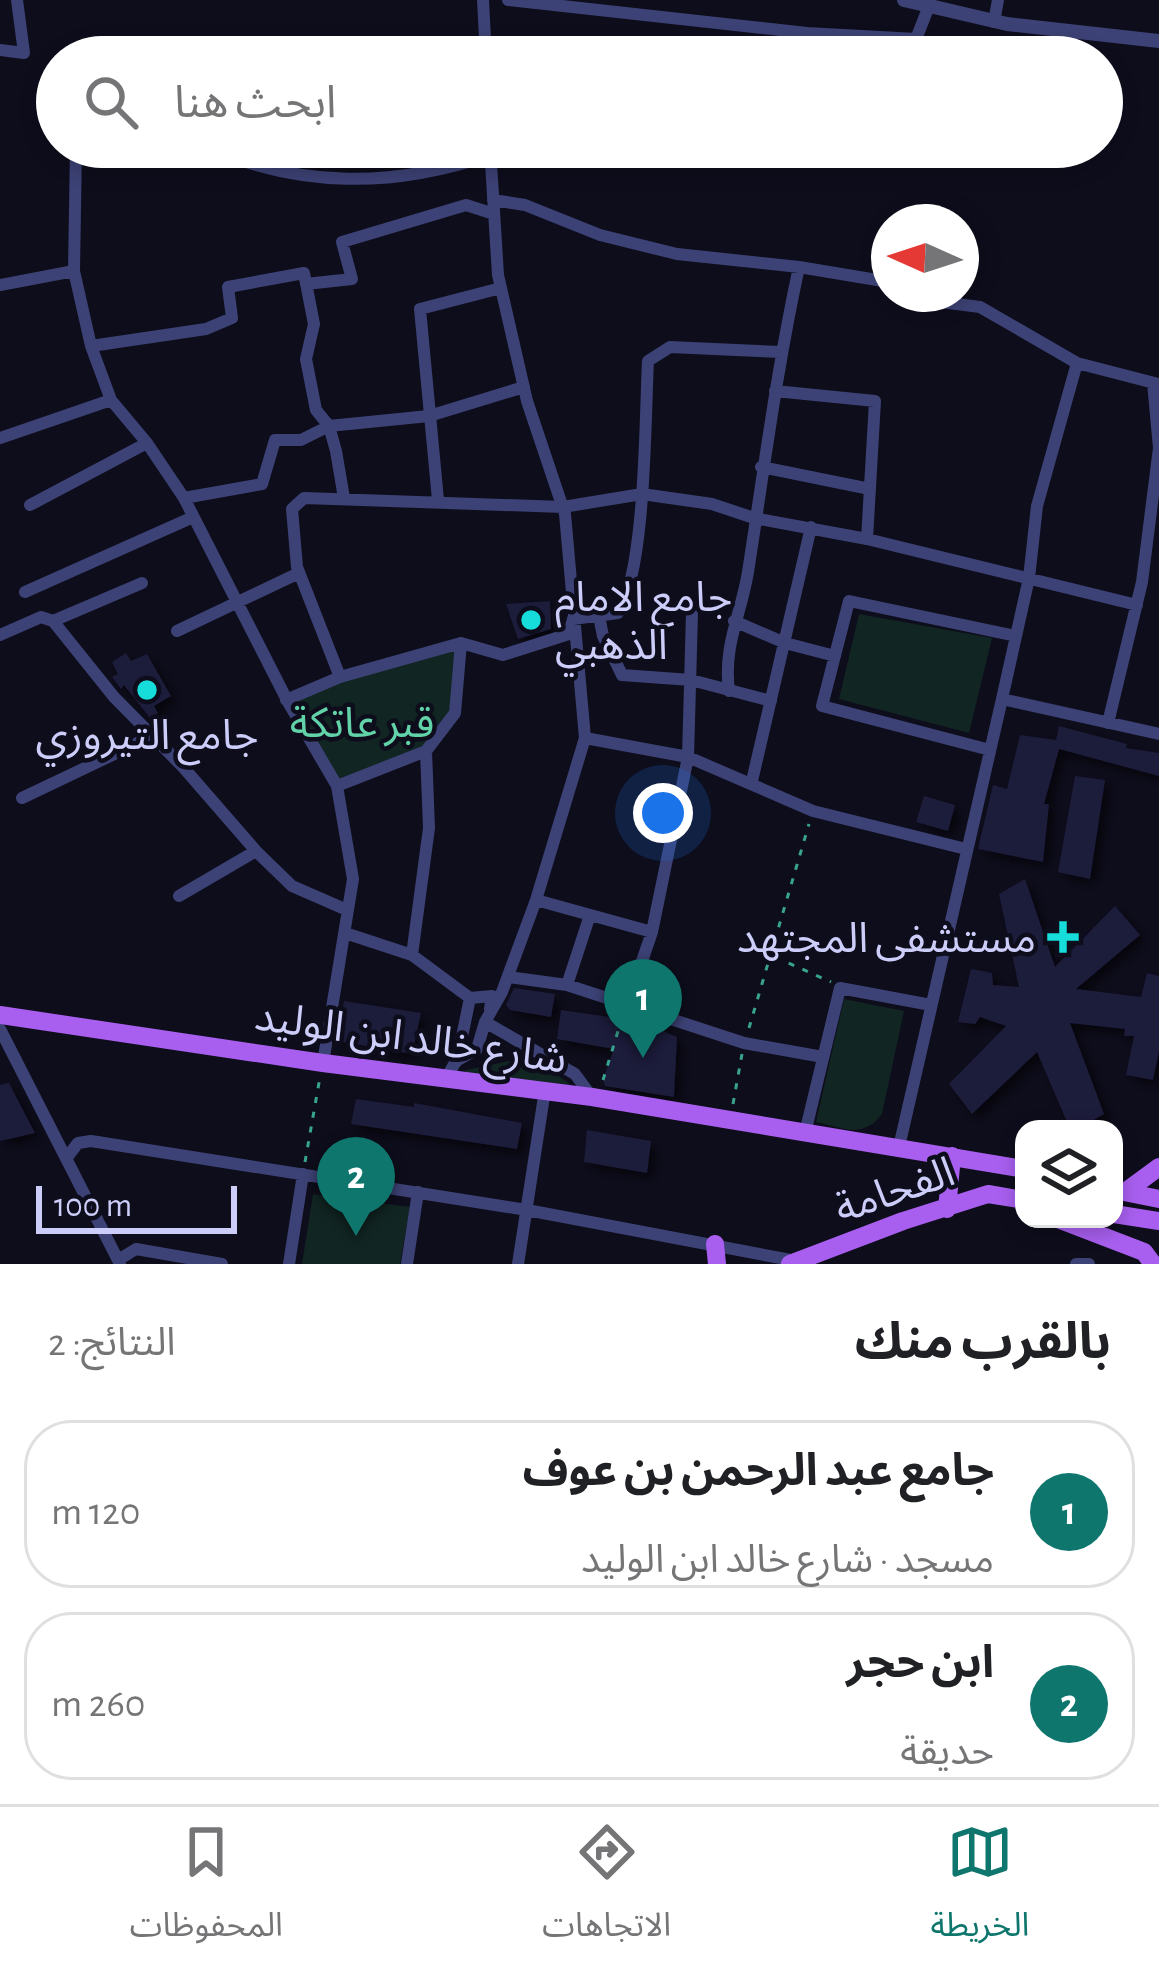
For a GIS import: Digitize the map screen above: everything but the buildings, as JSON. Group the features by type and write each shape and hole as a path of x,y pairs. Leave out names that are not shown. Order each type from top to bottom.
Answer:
{"main road":[{"name":"شارع خالد ابن الوليد","path":"0,1015 323,1063 452,1069 545,1090 1015,1168"},
{"path":"947,1209 952,1156"},
{"path":"1123,1189 1159,1167"},
{"path":"997,1196 990,1186 999,1174 1015,1171"},
{"path":"1123,1192 1159,1199"},
{"name":"الفحامة","path":"793,1263 988,1194 1015,1201"},
{"path":"1123,1215 1159,1221"},
{"path":"1081,1228 1144,1252 1154,1264"}],"street":[{"path":"0,50 24,53 17,0"},
{"path":"484,0 485,36"},
{"path":"508,0 861,36"},
{"path":"904,0 994,22 1116,36"},
{"path":"994,22 998,0"},
{"path":"917,36 929,6"},
{"path":"1123,37 1159,41"},
{"path":"76,168 74,272 91,346 111,400 147,442 184,498 286,700 337,786 352,879 323,1063"},
{"path":"270,168 310,177 395,180 450,168"},
{"path":"487,1016 508,977 536,900 586,738 562,507 524,387 501,288 491,168"},
{"path":"306,284 352,279 342,242 466,205 525,205 599,235 677,254 871,279"},
{"path":"729,691 725,663 748,576 761,467 799,267"},
{"path":"0,285 74,272"},
{"path":"91,346 206,329 232,318 228,287 304,273 314,324 306,359 316,410 329,426 344,498"},
{"path":"438,500 420,309 501,288"},
{"path":"979,307 1077,363 1156,384 1159,448 1142,582 1108,723"},
{"path":"574,620 618,613 628,598 642,494 648,362 670,347 781,352"},
{"path":"899,1147 1029,578 1036,506 1077,363"},
{"path":"184,498 262,484 275,440 301,440 329,426 429,416 524,387"},
{"path":"775,391 875,401 867,539"},
{"path":"0,438 111,400"},
{"path":"30,505 147,442"},
{"path":"761,467 870,489"},
{"path":"340,677 299,572 292,508 304,498 562,507 642,494 867,539 1137,605"},
{"path":"25,592 191,518"},
{"path":"752,781 811,527"},
{"path":"177,632 299,572"},
{"path":"1142,582 1159,585"},
{"path":"53,621 142,583"},
{"path":"990,750 822,706 849,601 1016,636"},
{"path":"628,1002 652,932 688,757 692,613"},
{"path":"599,616 603,637 622,675 691,680 771,701"},
{"path":"0,635 41,617 53,621 150,736 292,886 347,910"},
{"path":"286,700 340,677 461,643 503,655 569,634 574,620"},
{"path":"734,621 785,643 835,656"},
{"path":"337,786 426,751 455,713 461,643"},
{"path":"1001,699 1159,734"},
{"path":"22,798 150,736"},
{"path":"586,738 688,757 813,811 966,849"},
{"path":"412,955 429,828 426,751"},
{"path":"179,896 256,850"},
{"path":"536,900 652,932"},
{"path":"567,985 590,915"},
{"path":"345,933 412,955 470,998 492,996 477,1049 452,1069"},
{"path":"508,977 567,985 744,1043 823,1057"},
{"path":"805,1133 840,988 931,1005"},
{"path":"452,1069 470,998"},
{"path":"487,1016 575,1074 596,1098"},
{"path":"0,1029 119,1262 136,1249 222,1264"},
{"path":"518,1264 545,1090"},
{"path":"68,1156 78,1143 91,1141 526,1210 716,1254 793,1263"},
{"path":"289,1264 303,1174"},
{"path":"407,1264 418,1192"},
{"path":"1076,1264 1090,1264"}],"path":[{"path":"730,1122 744,1043 813,811"},
{"path":"773,956 840,988"},
{"path":"596,1098 628,1002"},
{"path":"303,1174 323,1063"}],"green space":[{"path":"859,614 992,638 969,733 839,699"},
{"name":"قبر عاتكة","path":"461,646 455,713 426,751 335,784 288,702 340,677"},
{"path":"844,999 904,1011 882,1114 860,1129 816,1122"},
{"path":"509,1061 549,1070 581,1095 456,1078 466,1070"},
{"path":"313,1194 410,1207 400,1264 302,1264"}],"place":[{"name":"جامع الامام الذهبي","path":"531,620"},
{"name":"جامع التيروزي","path":"147,690"},
{"name":"مستشفى المجتهد","path":"1063,937"},
{"name":"جامع عبد الرحمن بن عوف","path":"643,1058"},
{"name":"ابن حجر","path":"356,1236"}]}
